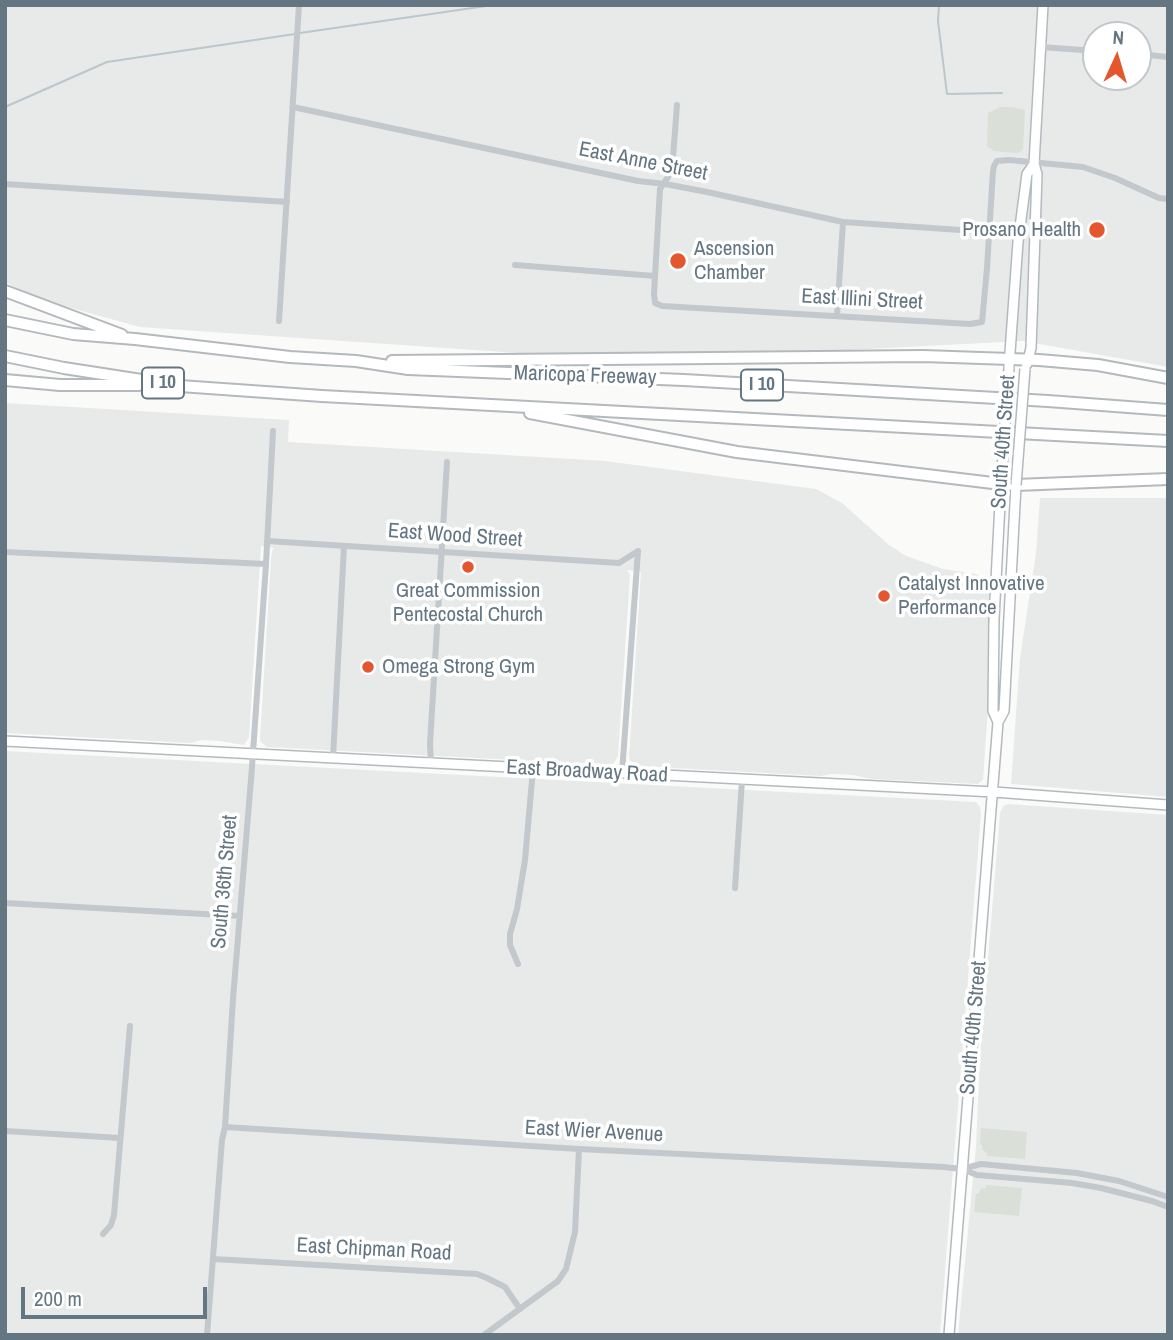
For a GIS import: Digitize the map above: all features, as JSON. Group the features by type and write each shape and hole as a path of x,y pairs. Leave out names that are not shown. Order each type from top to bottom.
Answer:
{"highway":[{"path":"5,290 135,339"},
{"name":"Maricopa Freeway","path":"5,320 73,334 290,357 356,361 408,369 684,380 1168,410"},
{"name":"Maricopa Freeway","path":"5,356 173,385 322,396 1168,441"},
{"path":"356,361 908,356 1027,364 1098,365 1168,378"},
{"path":"5,380 60,385 173,385"},
{"path":"486,405 737,452 1001,484 1168,480"}],"main road":[{"name":"South 40th Street","path":"949,1335 998,722 1004,711 1016,485 1037,205 1037,174 1034,164 1044,5"},
{"name":"South 40th Street","path":"998,722 993,710 994,619 1001,484 1018,242 1027,174 1034,164"},
{"name":"East Broadway Road","path":"5,741 993,792 1168,805"}],"street":[{"path":"279,321 299,5"},
{"path":"1041,47 1082,50"},
{"path":"514,264 655,276 660,189 673,157 677,105"},
{"name":"East Anne Street","path":"292,107 843,222 990,232"},
{"path":"990,232 994,166 1002,161 1083,167 1159,198 1168,199"},
{"path":"5,184 286,202"},
{"path":"837,316 843,222"},
{"name":"East Illini Street","path":"655,276 655,303 662,306 970,324 982,322 990,232"},
{"name":"South 36th Street","path":"206,1335 225,1127 253,754 273,431"},
{"path":"431,764 447,462"},
{"name":"East Wood Street","path":"267,541 619,563 638,551 622,774"},
{"path":"332,758 344,546"},
{"path":"5,552 266,564"},
{"path":"518,964 510,946 510,934 526,860 533,769"},
{"path":"734,888 742,780"},
{"path":"5,903 240,916"},
{"path":"103,1234 111,1225 114,1215 130,1026"},
{"name":"East Wier Avenue","path":"225,1127 962,1169"},
{"path":"5,1131 120,1138"},
{"path":"484,1335 558,1281 566,1269 575,1232 579,1149"},
{"path":"962,1169 981,1164 1077,1173 1119,1181 1168,1197"},
{"path":"962,1169 977,1175 1101,1188 1168,1207"},
{"name":"East Chipman Road","path":"212,1259 477,1274 505,1287 520,1309"}],"shaded area":[{"path":"5,5 1168,5 1168,367 1023,341 634,361 140,327 38,299 5,282"},
{"path":"1000,107 1025,110 1023,149 1020,152 994,151 987,146 988,113"},
{"path":"5,403 289,420 288,442 605,461 816,489 842,503 889,545 906,556 943,569 976,574 989,587 988,708 983,780 978,784 871,779 853,775 821,776 636,766 629,758 641,572 627,570 630,575 618,756 610,765 267,747 260,739 271,560 274,548 261,546 249,737 244,745 201,740 191,743 5,733"},
{"path":"1040,498 1168,498 1168,797 1011,784 1020,658 1036,553"},
{"path":"5,751 976,802 981,813 940,1335 5,1335"},
{"path":"1008,804 1168,815 1168,1335 958,1335 976,1146 980,1057 1000,813 1003,806"},
{"path":"981,1128 1027,1132 1025,1159 987,1156 980,1144"},
{"path":"986,1185 1022,1188 1019,1216 974,1212 976,1194 986,1188"}],"waterway":[{"path":"300,33 493,5"},
{"path":"939,5 938,21 947,94 1002,93"},
{"path":"5,107 107,62 295,34"}],"place":[{"name":"Prosano Health","path":"1097,230"},
{"name":"Ascension Chamber","path":"678,261"},
{"name":"Great Commission Pentecostal Church","path":"468,567"},
{"name":"Catalyst Innovative Performance","path":"884,596"},
{"name":"Omega Strong Gym","path":"368,667"}]}
